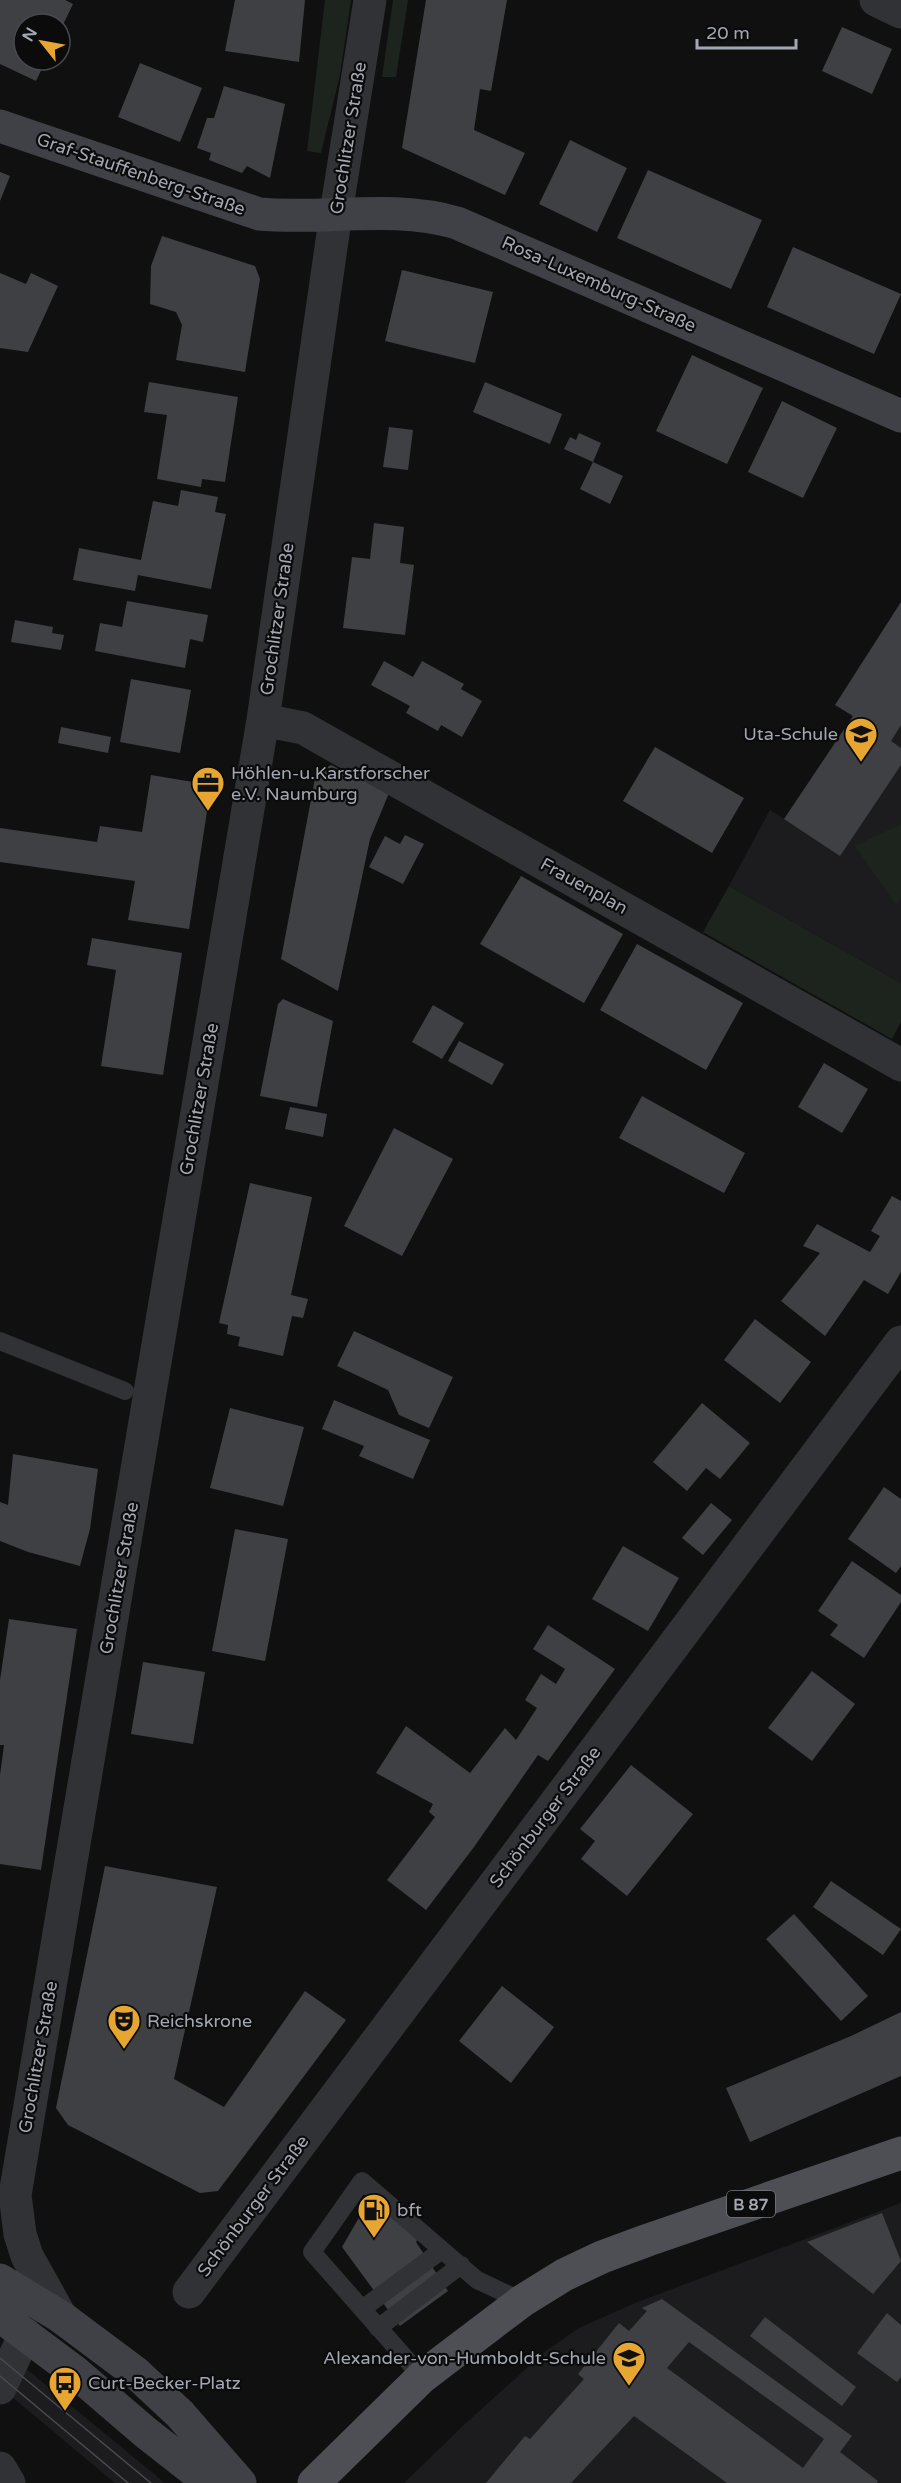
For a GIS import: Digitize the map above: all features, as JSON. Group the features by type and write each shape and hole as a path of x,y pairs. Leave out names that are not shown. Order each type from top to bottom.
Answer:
{"main road":[{"name":"Graf-Stauffenberg-Straße","path":"0,126 241,210 284,216"},
{"name":"Rosa-Luxemburg-Straße","path":"284,216 336,213 414,214 457,223 901,416"},
{"name":"B 87","path":"314,2483 422,2377 522,2301 564,2276 611,2254 901,2153"},
{"path":"0,2280 61,2317 136,2373 161,2395 240,2483"},
{"path":"13,2325 205,2482"}],"street":[{"name":"Grochlitzer Straße","path":"61,2317 31,2265 8,2205 263,720 336,213 370,0"},
{"path":"876,0 901,12"},
{"name":"Frauenplan","path":"263,720 303,728 901,1065"},
{"name":"Schönburger Straße","path":"189,2292 899,1350"},
{"path":"0,2388 13,2325"},
{"path":"0,2468 9,2483"}],"lane":[{"path":"0,1341 125,1391"},
{"path":"422,2377 312,2252 362,2181 477,2280 522,2301"},
{"path":"362,2309 442,2250"},
{"path":"378,2328 461,2265"}],"shaded area":[{"path":"325,0 351,0 340,75 321,153 307,151"},
{"path":"393,0 408,0 396,77 382,77"},
{"name":"Uta-Schule","path":"901,602 901,983 729,886 770,810 784,819 853,716 835,705"},
{"path":"901,824 901,898 896,905 855,846"},
{"path":"729,886 901,983 901,1022 892,1039 703,932"},
{"path":"901,2203 901,2483 404,2483 547,2350 579,2328 635,2303"},
{"path":"0,2348 165,2483 115,2483 0,2387"}],"building":[{"path":"0,0 65,0 73,4 69,12 12,12 12,70 0,64"},
{"path":"235,0 305,0 299,62 225,51"},
{"path":"426,0 507,0 491,91 480,89 474,130 525,153 505,195 402,148"},
{"path":"842,27 892,49 872,94 822,71"},
{"path":"140,63 202,88 180,142 118,117"},
{"path":"17,72 40,72 36,81"},
{"path":"224,86 285,104 270,178 247,166 242,173 209,160 211,153 197,148 207,118 214,118"},
{"path":"570,140 627,168 597,232 539,204"},
{"path":"648,170 762,220 731,289 617,238"},
{"path":"0,172 10,176 0,201"},
{"path":"162,236 255,266 260,279 245,372 176,360 182,325 176,312 150,304 151,266"},
{"path":"793,247 901,294 874,354 767,307"},
{"path":"402,270 493,292 475,363 385,341"},
{"path":"0,273 26,284 31,273 58,286 28,352 0,348"},
{"path":"692,355 763,388 727,464 656,431"},
{"path":"149,382 238,397 225,482 202,479 201,487 157,479 167,415 144,412"},
{"path":"485,382 562,414 550,444 473,412"},
{"path":"782,401 837,428 803,498 748,472"},
{"path":"389,427 413,430 408,470 383,467"},
{"path":"579,433 601,443 593,462 564,449 570,437 576,440"},
{"path":"593,462 623,476 610,504 580,489"},
{"path":"181,490 218,497 215,512 226,514 211,589 138,575 135,591 73,580 79,548 141,560 153,501 178,506"},
{"path":"374,523 404,527 400,563 414,565 405,635 343,628 352,557 370,559"},
{"path":"127,601 208,615 203,642 190,639 185,668 95,651 100,623 122,627"},
{"path":"901,602 901,725 891,741 901,748 901,765 840,856 784,819 853,716 835,705"},
{"path":"15,620 53,627 52,633 64,635 61,650 11,642"},
{"path":"384,661 413,677 422,661 464,684 461,689 482,701 462,737 441,725 438,731 406,713 410,706 371,685"},
{"path":"131,679 191,690 180,753 120,742"},
{"path":"61,727 111,737 108,753 58,743"},
{"path":"655,747 744,798 712,853 623,801"},
{"path":"331,765 389,793 370,839 338,991 281,959 316,773"},
{"path":"151,775 211,785 189,929 128,920 135,881 0,862 0,828 97,842 100,826 142,832"},
{"path":"405,835 424,844 403,884 369,867 385,836 400,844"},
{"path":"521,876 623,934 584,1003 480,944"},
{"path":"92,938 182,953 163,1075 101,1066 116,970 87,965"},
{"path":"637,944 743,1003 706,1070 600,1010"},
{"path":"283,999 333,1021 317,1107 260,1096 278,1004"},
{"path":"433,1005 464,1023 442,1059 412,1042"},
{"path":"459,1041 504,1064 492,1085 448,1061"},
{"path":"824,1063 868,1089 842,1133 798,1107"},
{"path":"642,1096 745,1153 724,1193 619,1138"},
{"path":"290,1107 327,1114 323,1137 285,1129"},
{"path":"394,1128 453,1159 402,1256 344,1226"},
{"path":"250,1183 312,1197 291,1295 308,1299 303,1318 292,1316 283,1356 238,1346 240,1337 227,1334 228,1325 219,1323"},
{"path":"892,1196 901,1201 901,1272 888,1294 864,1280 825,1336 781,1301 820,1253 803,1246 817,1224 870,1252 880,1236 871,1231"},
{"path":"755,1319 811,1362 780,1403 724,1360"},
{"path":"354,1331 453,1377 429,1428 399,1415 388,1390 337,1366"},
{"path":"334,1400 430,1440 413,1479 359,1456 364,1446 322,1429"},
{"path":"702,1403 750,1443 720,1479 706,1468 687,1491 653,1462"},
{"path":"230,1408 304,1427 283,1506 210,1488"},
{"path":"13,1454 98,1469 90,1529 80,1566 28,1552 0,1541 0,1502 8,1505"},
{"path":"884,1487 901,1499 901,1566 896,1573 848,1539"},
{"path":"711,1503 732,1520 703,1555 682,1538"},
{"path":"235,1529 288,1539 265,1661 212,1651"},
{"path":"623,1546 679,1578 648,1631 592,1599"},
{"path":"852,1561 901,1595 901,1602 864,1658 830,1635 838,1625 818,1611"},
{"path":"9,1619 77,1629 41,1870 0,1864 0,1775 4,1745 0,1745 0,1680"},
{"path":"548,1625 615,1669 548,1761 538,1755 474,1847 426,1910 387,1880 435,1817 429,1812 433,1804 376,1773 406,1726 470,1773 505,1728 516,1740 537,1708 525,1700 541,1674 556,1684 565,1669 533,1649"},
{"path":"143,1662 205,1672 193,1744 131,1734"},
{"path":"812,1671 855,1704 812,1761 768,1728"},
{"path":"631,1765 693,1814 627,1896 581,1859 595,1841 580,1829"},
{"name":"Reichskrone","path":"105,1866 217,1887 174,2079 224,2107 305,1991 346,2020 218,2191 200,2193 68,2125 56,2108"},
{"path":"831,1881 901,1929 883,1955 813,1907"},
{"path":"794,1914 868,1996 841,2021 766,1939"},
{"path":"502,1986 554,2027 511,2083 459,2041"},
{"path":"901,2012 901,2076 750,2142 726,2088 851,2036"},
{"path":"368,2202 421,2235 416,2242 448,2291 400,2326 342,2247"},
{"path":"882,2213 901,2261 873,2294 807,2242"},
{"name":"Alexander-von-Humboldt-Schule","path":"662,2299 852,2436 840,2452 878,2481 877,2483 727,2483 634,2416 571,2483 486,2483 525,2436 530,2439 584,2379 578,2374 619,2323 629,2331 647,2311 642,2308","holes":["689,2342 824,2439 803,2468 667,2368"]},
{"path":"887,2313 901,2325 901,2377 897,2382 857,2353"},
{"path":"765,2317 856,2387 842,2406 750,2336"}],"tram line":[{"path":"0,2358 151,2483"},
{"path":"0,2376 128,2483"}],"place":[{"name":"Uta-Schule","path":"861,763"},
{"name":"Höhlen-u.Karstforscher e.V. Naumburg","path":"208,812"},
{"name":"Reichskrone","path":"124,2050"},
{"name":"bft","path":"374,2239"},
{"name":"Alexander-von-Humboldt-Schule","path":"629,2387"},
{"name":"Curt-Becker-Platz","path":"65,2412"}]}
